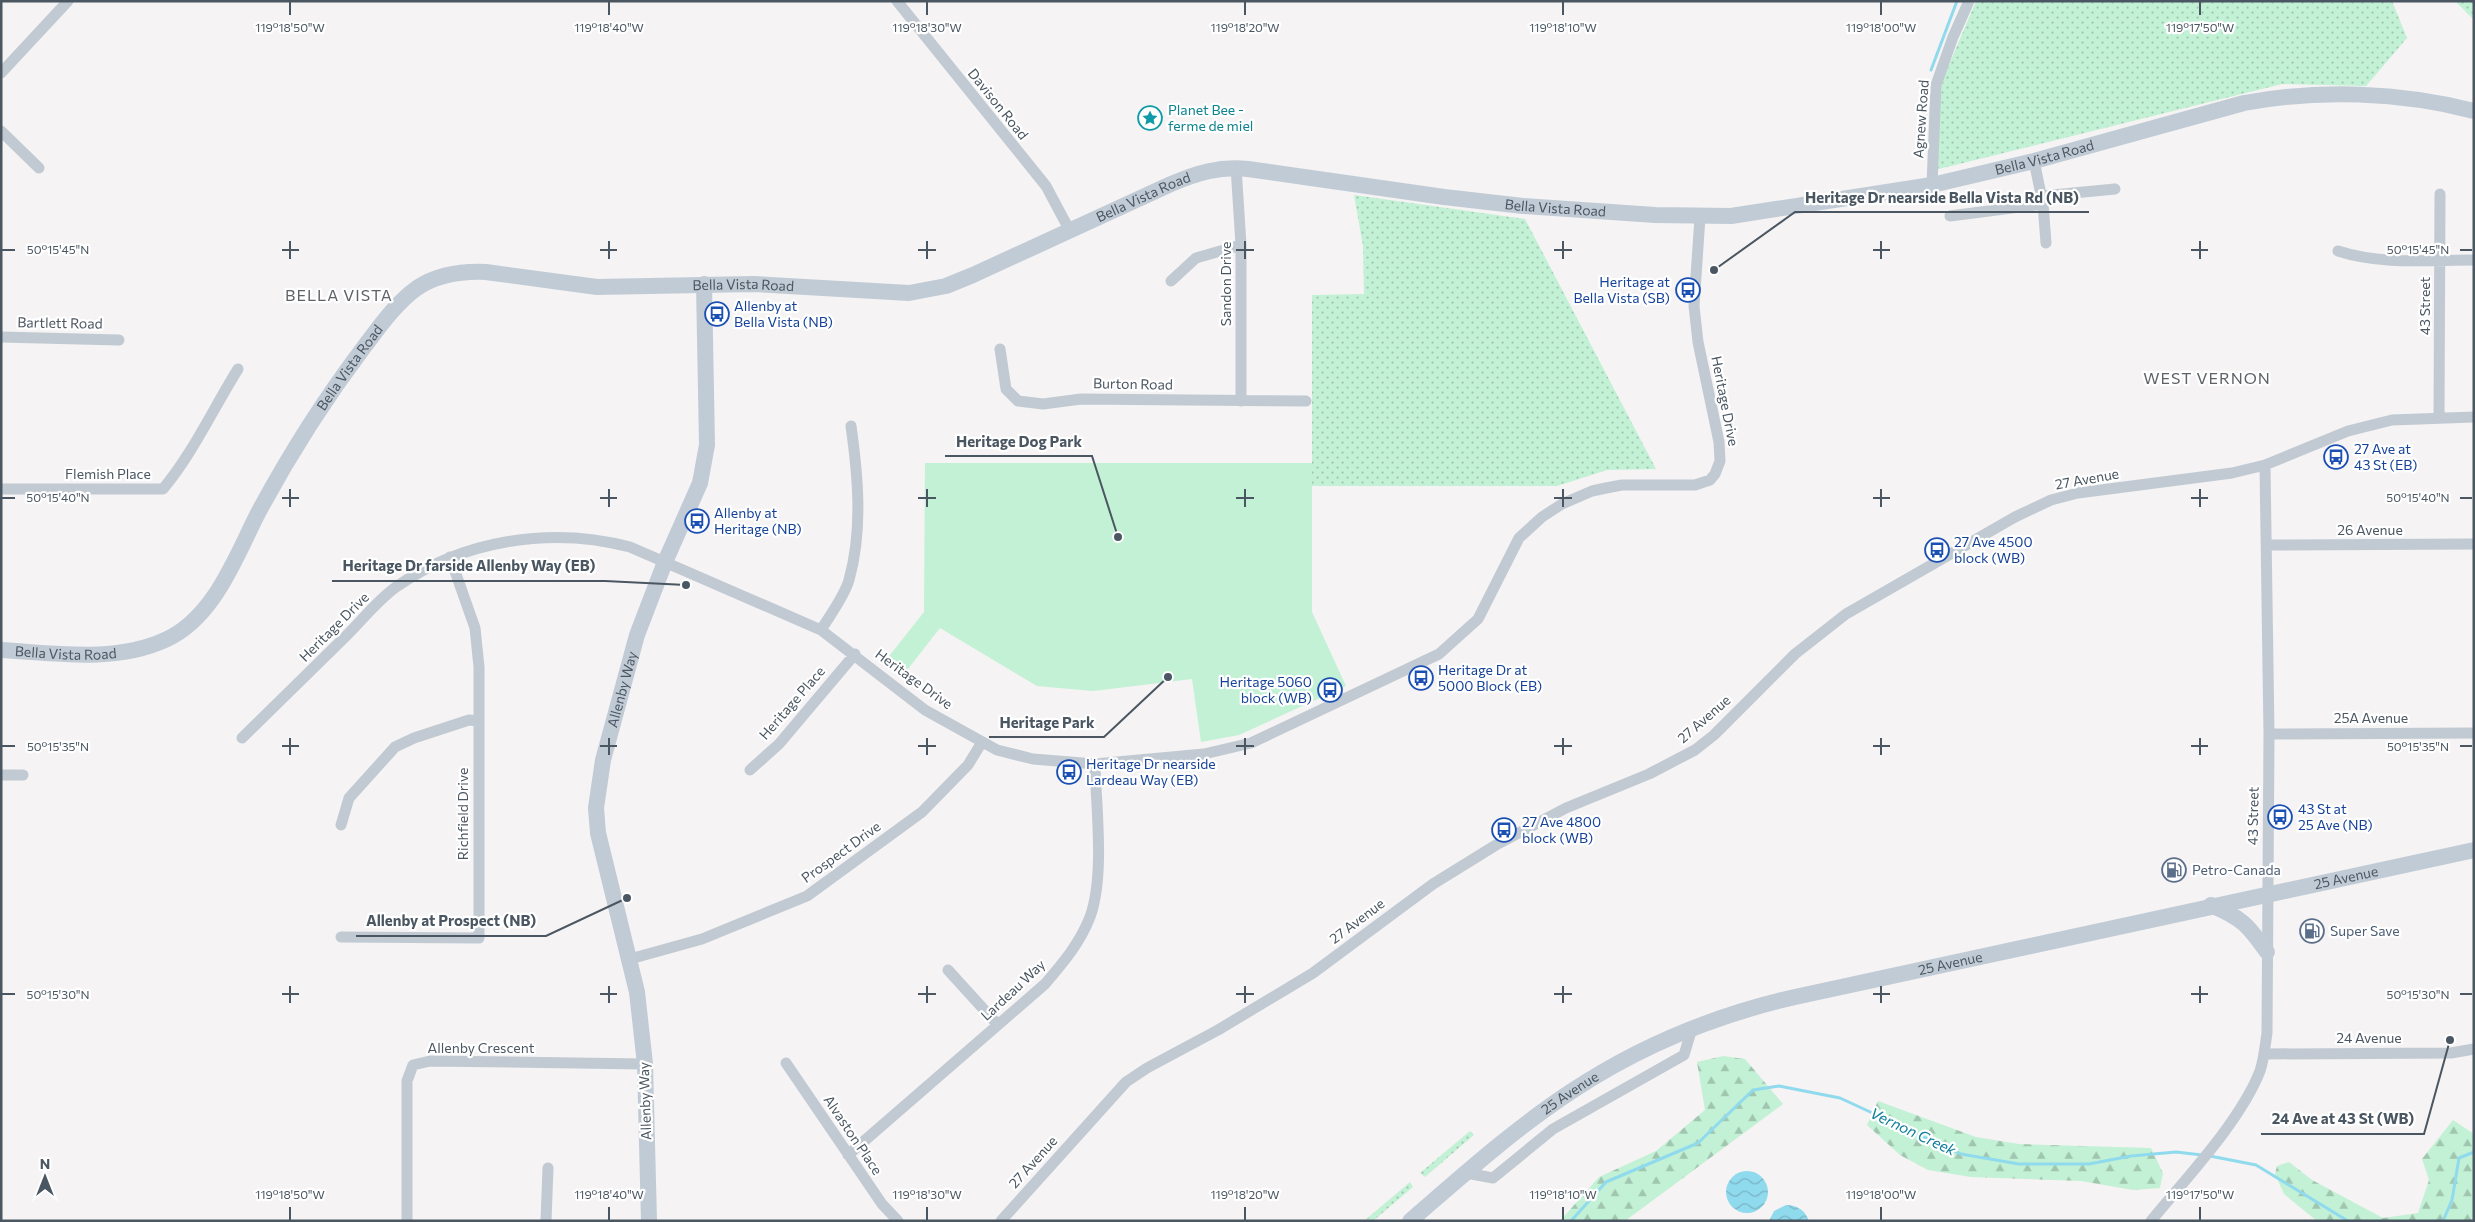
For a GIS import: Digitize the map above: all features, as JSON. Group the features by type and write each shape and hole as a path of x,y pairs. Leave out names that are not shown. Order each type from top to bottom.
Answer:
{"street":[{"path":"1,73 68,1"},
{"name":"Davison Road","path":"897,1 1046,186 1070,231"},
{"name":"Agnew Road","path":"1932,185 1936,85 1953,37 1969,1"},
{"name":"Bella Vista Road","path":"1,650 86,654 126,652 167,640 182,630 207,604 224,579 282,467 314,416 398,305 429,281 442,276 471,272 597,288 704,284 809,286 892,293 924,291 973,275 1200,172 1222,168 1236,167 1444,197 1523,206 1700,217 1762,212 1932,185 2034,161 2244,103 2278,96 2329,93 2366,95 2439,103 2474,111"},
{"path":"1,131 40,168"},
{"path":"2034,161 2042,200 2046,243"},
{"name":"Sandon Drive","path":"1236,167 1241,245 1241,401"},
{"path":"1950,216 2115,189"},
{"name":"43 Street","path":"2439,418 2440,194"},
{"name":"Heritage Drive","path":"242,738 394,588 429,567 450,557 504,541 585,539 616,544 665,562 821,630 925,710 996,750 1033,759 1095,764 1204,754 1251,743 1439,654 1478,619 1520,538 1542,517 1562,504 1592,491 1622,485 1695,484 1710,480 1718,468 1720,452 1695,326 1694,306 1700,217"},
{"path":"1171,281 1196,258 1241,245"},
{"path":"2338,251 2382,260 2474,260"},
{"name":"Allenby Way","path":"649,1221 645,1064 637,992 598,833 596,808 603,760 637,635 665,562 700,484 707,445 704,284"},
{"name":"Bartlett Road","path":"1,337 119,340"},
{"name":"Burton Road","path":"1000,348 1006,389 1018,400 1043,404 1081,399 1306,401"},
{"name":"Flemish Place","path":"1,489 163,489 184,464 212,411 238,370"},
{"name":"27 Avenue","path":"1001,1221 1126,1082 1313,973 1433,884 1496,845 1566,808 1649,774 1695,750 1714,734 1795,654 1825,629 1868,600 2015,517 2051,500 2078,493 2232,473 2265,465 2348,431 2392,420 2474,417"},
{"path":"821,630 848,581 856,544 857,471 851,426"},
{"name":"43 Street","path":"2151,1221 2213,1144 2252,1088 2264,1054 2267,1033 2269,734 2265,465"},
{"name":"26 Avenue","path":"2266,545 2474,544"},
{"name":"Richfield Drive","path":"341,937 479,938 479,667 475,628 450,557"},
{"name":"Heritage Place","path":"750,770 779,744 854,654"},
{"path":"341,825 349,798 395,747 414,738 469,720 478,721"},
{"name":"25A Avenue","path":"2269,734 2474,733"},
{"name":"Prospect Drive","path":"630,959 702,939 807,896 922,812 968,765 982,742"},
{"name":"Lardeau Way","path":"848,1155 1045,984 1064,962 1090,916 1099,866 1095,764"},
{"path":"1,775 23,775"},
{"name":"25 Avenue","path":"1410,1221 1534,1117 1599,1074 1655,1045 1723,1017 1780,1000 2267,893 2474,850"},
{"path":"2212,905 2230,913 2248,926 2267,952"},
{"path":"948,970 998,1024"},
{"name":"25 Avenue","path":"1466,1173 1493,1178 1553,1129 1684,1055 1690,1035"},
{"name":"24 Avenue","path":"2264,1054 2451,1053 2474,1049"},
{"name":"Allenby Crescent","path":"407,1221 407,1081 413,1065 430,1061 645,1064"},
{"name":"Alvaston Place","path":"786,1063 882,1204 898,1221"},
{"path":"546,1221 548,1168"}],"green space":[{"path":"1976,1 2392,1 2407,38 2366,86 2282,84 1931,171 1940,86"},
{"path":"2455,1 2474,1 2474,20"},
{"path":"1354,195 1525,219 1656,469 1607,470 1557,486 1312,486 1312,295 1364,294 1363,246"},
{"path":"925,463 1312,463 1312,612 1346,686 1239,735 1201,742 1192,679 1093,691 1037,686 940,628 904,674 886,660 924,612"},
{"path":"1723,1056 1745,1059 1783,1104 1625,1221 1560,1221 1599,1177 1656,1151 1705,1110 1697,1062"},
{"path":"1878,1101 1976,1137 2019,1144 2151,1148 2163,1173 2160,1188 2133,1190 2081,1181 1971,1177 1928,1170 1900,1155 1867,1125"},
{"path":"2453,1120 2474,1134 2474,1221 2317,1221 2284,1194 2275,1174 2277,1166 2289,1162 2312,1180 2383,1218 2418,1213 2429,1180 2422,1159"},
{"path":"1470,1131 1474,1135 1425,1177 1420,1173"},
{"path":"1410,1182 1413,1187 1373,1221 1364,1221"}],"water":[{"path":"1747,1171 1762,1177 1768,1192 1762,1207 1747,1213 1732,1207 1726,1192 1732,1177"},
{"path":"1786,1205 1800,1209 1809,1221 1769,1221 1774,1211"}],"waterway":[{"path":"1931,70 1957,1"},
{"name":"Vernon Creek","path":"1571,1221 1606,1182 1698,1143 1753,1090 1779,1086 1840,1098 1961,1154 2019,1164 2089,1164 2131,1156 2176,1152 2202,1155"},
{"name":"Vernon Creek","path":"2443,1221 2452,1200 2459,1158 2474,1152"},
{"name":"Vernon Creek","path":"2210,1156 2256,1165 2348,1221"}],"place":[{"name":"Planet Bee - ferme de miel","path":"1150,118"},
{"name":"Heritage Dr nearside Bella Vista Rd (NB)","path":"1714,270"},
{"name":"Heritage at Bella Vista (SB)","path":"1688,290"},
{"name":"Allenby at Bella Vista (NB)","path":"717,314"},
{"name":"27 Ave at 43 St (EB)","path":"2336,457"},
{"name":"Allenby at Heritage (NB)","path":"697,521"},
{"name":"Heritage Dog Park","path":"1118,537"},
{"name":"27 Ave 4500 block (WB)","path":"1937,550"},
{"name":"Heritage Dr farside Allenby Way (EB)","path":"686,585"},
{"name":"Heritage Park","path":"1168,677"},
{"name":"Heritage Dr at 5000 Block (EB)","path":"1421,678"},
{"name":"Heritage 5060 block (WB)","path":"1330,690"},
{"name":"Heritage Dr nearside Lardeau Way (EB)","path":"1069,772"},
{"name":"43 St at 25 Ave (NB)","path":"2280,817"},
{"name":"27 Ave 4800 block (WB)","path":"1504,830"},
{"name":"Petro-Canada","path":"2174,870"},
{"name":"Allenby at Prospect (NB)","path":"627,898"},
{"name":"Super Save","path":"2312,931"},
{"name":"24 Ave at 43 St (WB)","path":"2450,1040"}],"district":[{"name":"BELLA VISTA","path":"339,295"},
{"name":"WEST VERNON","path":"2207,378"}]}
